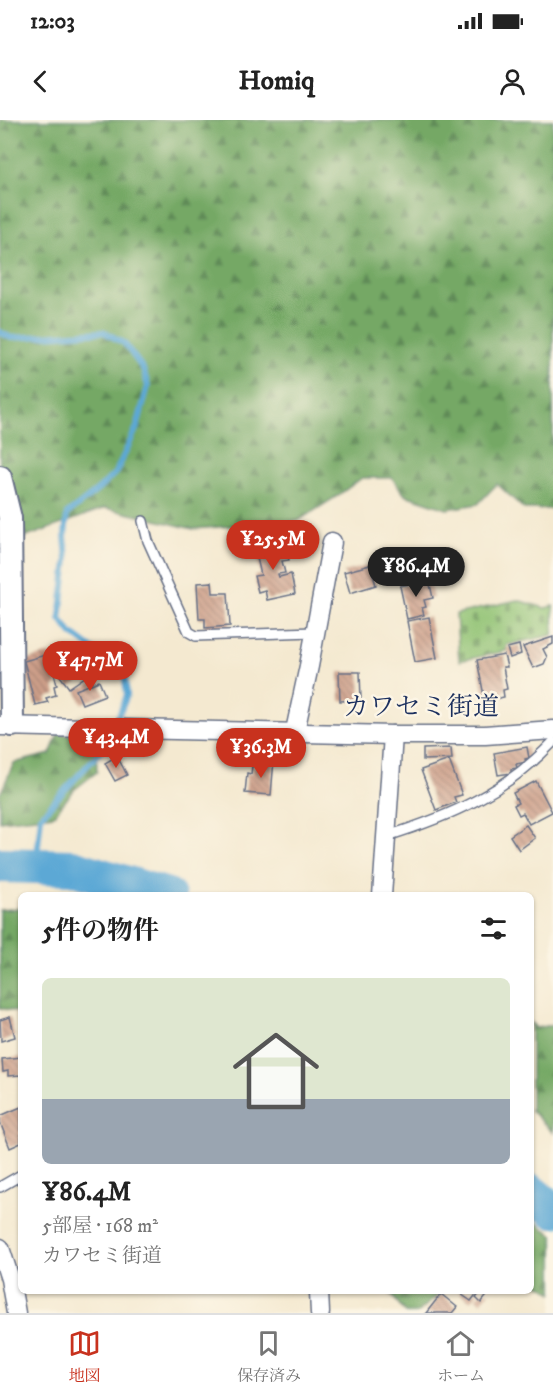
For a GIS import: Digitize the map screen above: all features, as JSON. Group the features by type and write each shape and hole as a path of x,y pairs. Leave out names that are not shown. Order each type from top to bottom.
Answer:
{"street":[{"path":"0,477 10,518 6,725"},
{"path":"295,731 332,542"},
{"name":"カワセミ街道","path":"6,725 393,735 485,735 553,730"},
{"path":"382,892 393,735"},
{"path":"0,1248 10,1279 16,1313"},
{"path":"319,1294 320,1313"}],"lane":[{"path":"143,522 147,541 189,632 196,636 314,632"},
{"path":"387,837 435,821 471,805 503,786 538,758 553,742"},
{"path":"0,1187 18,1177"}],"green space":[{"path":"0,120 553,120 553,509 524,509 497,484 478,504 447,509 405,495 392,478 362,478 298,521 193,529 105,508 0,547"},
{"path":"517,600 545,608 553,606 553,635 506,645 506,651 459,661 456,614"},
{"path":"58,734 91,736 96,742 97,772 74,790 54,815 0,821 0,794 14,763 50,754"},
{"path":"18,908 18,1012 0,1008 0,910"},
{"path":"553,1025 553,1133 534,1114 534,1026 536,1028"},
{"path":"534,1217 536,1223 553,1235 553,1293 534,1281"},
{"path":"391,1294 440,1294 417,1313 406,1313"}],"building":[{"path":"278,539 280,550 286,548 289,560 282,561 285,573 278,574 279,577 291,574 295,594 267,600 265,590 258,592 254,576 261,575 254,545"},
{"path":"450,551 452,566 442,567 440,552"},
{"path":"370,565 376,585 350,593 344,572"},
{"path":"429,580 433,598 424,600 426,607 422,608 424,615 407,619 400,586"},
{"path":"212,582 213,593 228,593 230,626 205,628 205,619 199,619 197,583"},
{"path":"429,617 437,658 415,662 407,621"},
{"path":"553,637 553,644 543,649 547,657 544,664 533,668 523,647"},
{"path":"519,645 521,654 510,658 507,648"},
{"path":"49,654 57,685 54,686 56,695 46,698 48,702 35,705 24,661"},
{"path":"504,655 507,667 503,667 507,689 503,690 504,697 485,701 477,660"},
{"path":"83,659 92,672 69,688 60,676"},
{"path":"339,672 360,672 361,700 340,701"},
{"path":"99,681 105,695 82,704 76,690"},
{"path":"527,747 529,758 525,759 526,762 516,764 517,768 511,769 511,773 498,775 494,753"},
{"path":"451,748 452,759 423,760 423,749"},
{"path":"117,756 127,775 115,781 105,763"},
{"path":"261,759 274,760 271,795 245,793 247,773 251,774 252,766 260,766"},
{"path":"449,760 462,795 454,797 456,802 436,810 421,770"},
{"path":"536,781 552,812 529,824 523,813 519,815 514,805 518,803 513,793"},
{"path":"526,825 535,838 519,850 510,836"},
{"path":"10,1017 15,1037 1,1041 0,1020"},
{"path":"18,1057 18,1075 8,1076 8,1071 3,1072 2,1059"},
{"path":"18,1108 18,1144 10,1148 0,1116"},
{"path":"441,1294 457,1307 452,1313 426,1313"},
{"path":"461,1294 476,1294 471,1301"},
{"path":"479,1294 488,1294 481,1303 476,1298"}],"waterway":[{"path":"0,332 11,338 104,332 124,343 143,369 148,386 137,427 116,472 99,489 67,514 65,536 67,560 60,619 71,633 94,650 116,662 124,673 127,695 108,743 41,816 36,866"},
{"path":"0,865 72,867 155,892"},
{"path":"534,1194 553,1210"}]}
